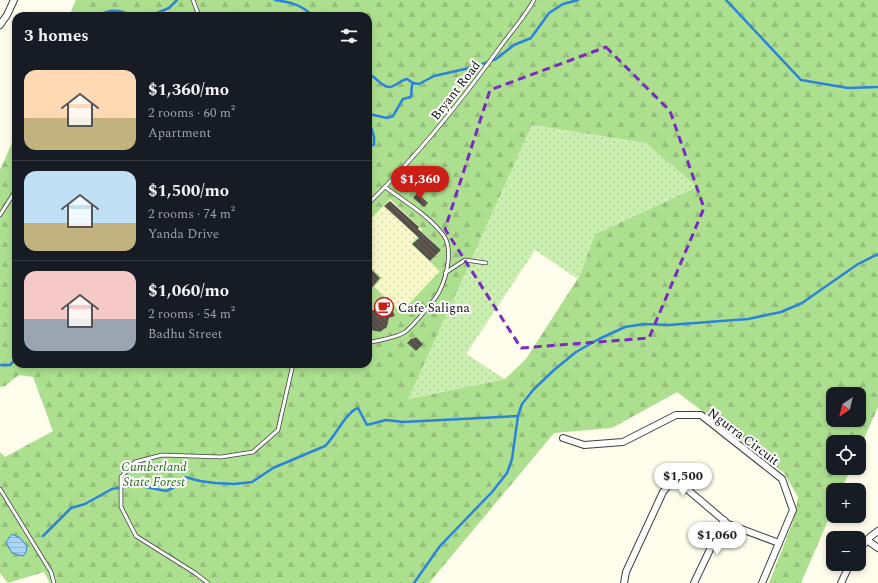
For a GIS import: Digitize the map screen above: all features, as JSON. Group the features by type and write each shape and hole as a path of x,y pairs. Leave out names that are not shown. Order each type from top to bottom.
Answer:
{"street":[{"path":"0,25 7,15 14,0"},
{"name":"Ngurra Circuit","path":"563,438 584,445 623,442 676,415 701,415 782,479 793,510 762,583"},
{"path":"624,583 626,572 663,492 671,482 681,484 728,524 779,544"},
{"path":"694,583 724,520"},
{"path":"878,532 868,540 878,548"},
{"path":"841,583 847,571"}],"lane":[{"path":"193,0 198,12"},
{"name":"Bryant Road","path":"372,200 444,120 481,73 533,1"},
{"path":"372,342 398,336 405,332 433,301 440,290 449,255 448,246 444,237 433,224 385,187"},
{"path":"0,215 12,196"},
{"path":"445,274 465,260 486,263"},
{"path":"208,583 195,573 136,536 121,507 121,477 135,462 162,455 221,458 253,452 278,430 292,368"},
{"path":"0,489 51,572 54,583"}],"highlighted area":[{"path":"606,47 670,111 704,208 649,338 521,348 445,229 490,90"}],"green space":[{"name":"Cumberland State Forest","path":"76,0 878,0 878,407 866,435 826,435 826,475 848,475 844,483 826,483 827,523 801,583 769,583 794,519 798,497 784,473 677,392 612,428 554,433 429,583 50,583 44,572 8,583 0,573 0,452 5,457 53,431 33,377 19,375 5,386 0,387 0,170 12,143 12,368 372,368 372,330 380,332 387,327 389,318 395,316 392,309 380,300 378,308 372,310 372,287 380,278 372,269 382,278 374,287 401,312 440,271 411,244 423,230 390,199 372,218 372,12 71,12","holes":["532,125 646,143 697,187 595,234 580,275 526,359 505,379 408,399","423,233 441,250 430,261 412,244"]},
{"path":"532,125 646,143 697,187 595,234 580,275 576,278 535,250 466,354 505,379 407,399"},
{"path":"389,199 423,230 411,244 440,271 401,312 374,287 381,278 372,269 372,218"}],"water":[{"path":"12,534 20,538 27,546 26,552 23,556 12,553 6,542"}],"building":[{"path":"417,193 428,203 424,207 413,198"},
{"path":"390,201 419,227 418,229 441,250 430,261 412,244 419,238 384,206"},
{"path":"372,270 380,278 372,287"},
{"path":"380,300 392,309 395,316 389,318 387,327 380,332 372,330 372,310 378,308"},
{"path":"416,337 423,344 416,351 407,343 412,338 413,339"}],"waterway":[{"path":"160,12 169,8 177,0"},
{"path":"275,0 296,5 308,12"},
{"path":"372,115 387,118 393,116 403,99 411,97 413,83 419,84 434,76 474,67 496,59 514,45 531,38 549,13 563,4 578,0"},
{"path":"726,0 801,80 848,88 878,87"},
{"path":"107,12 124,12"},
{"path":"372,76 387,87 407,79 413,83"},
{"path":"372,130 374,145 372,145"},
{"path":"414,583 440,546 492,492 507,473 512,459 518,416 522,404 534,389 576,352 625,327 644,324 669,325 748,319 781,312 802,303 858,264 878,254"},
{"path":"0,365 10,365 12,363"},
{"path":"43,536 71,508 85,504 112,489 136,485 166,491 173,488 185,477 215,483 234,484 252,482 273,468 325,446 349,414 358,408 367,425 386,420 403,422 518,416"}],"place":[{"name":"Cafe Saligna","path":"384,307"}]}
